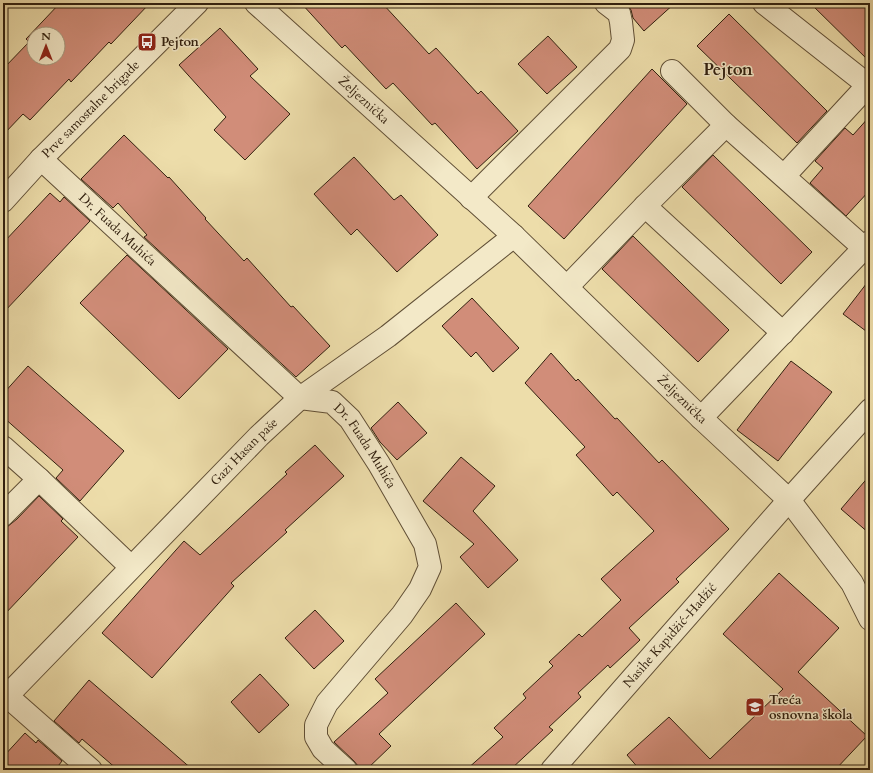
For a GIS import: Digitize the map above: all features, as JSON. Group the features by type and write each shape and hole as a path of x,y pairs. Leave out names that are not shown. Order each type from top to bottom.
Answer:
{"street":[{"name":"Prve samostalne brigade","path":"3,201 41,159 197,3"},
{"name":"Željeznička","path":"256,3 514,236 701,418 789,500 852,583 870,619"},
{"path":"471,198 620,49 623,40 619,13 606,3"},
{"path":"764,3 869,84 784,176"},
{"path":"672,71 726,124 784,176 867,245 701,418"},
{"path":"567,288 726,124"},
{"name":"Dr. Fuada Muhića","path":"41,159 300,398 332,402 350,419 425,544 430,568 420,589 402,615 327,703 316,725 316,737 323,749 346,770"},
{"path":"645,206 783,333"},
{"name":"Gazi Hasan paše","path":"5,698 259,436 300,398 388,336 514,236"},
{"name":"Nasihe Kapidžić-Hadžić","path":"552,770 870,410"},
{"path":"3,447 39,479 131,568"},
{"path":"3,515 39,479"},
{"path":"5,698 91,770"}],"building":[{"path":"60,3 150,3 111,44 109,42 71,82 69,79 30,120 23,114 3,135 3,69 26,45 26,66 66,66 66,26 38,26"},
{"path":"301,3 382,3 429,54 436,48 478,94 481,91 518,131 477,169 435,123 432,125 393,83 386,89 345,45 342,48"},
{"path":"626,3 675,3 644,31 633,18 631,10"},
{"path":"810,3 870,3 870,62"},
{"path":"729,14 827,111 797,143 697,46"},
{"path":"220,28 258,69 250,76 290,114 245,160 214,130 226,117 179,65"},
{"path":"548,36 577,67 547,94 518,64"},
{"path":"652,69 687,104 564,239 528,206"},
{"path":"870,116 870,190 846,216 810,183 823,168 815,161 845,128 853,135"},
{"path":"124,135 168,178 169,177 244,261 247,258 291,307 293,306 330,346 296,377 144,237 147,235 118,203 113,208 81,179"},
{"path":"713,155 812,252 781,284 682,187"},
{"path":"354,157 394,200 401,195 438,235 397,272 357,229 351,235 314,194"},
{"path":"50,193 60,202 64,197 90,221 3,313 3,243"},
{"path":"633,236 729,330 698,362 602,269"},
{"path":"127,255 228,349 179,399 80,303"},
{"path":"870,279 870,334 843,314"},
{"path":"472,298 519,348 493,372 476,352 471,357 442,326"},
{"path":"551,353 576,381 578,379 659,463 662,460 729,529 676,579 679,582 629,628 640,640 610,668 608,665 578,693 581,697 549,727 553,730 510,770 466,770 503,737 494,728 526,698 523,694 553,666 549,662 579,634 582,637 621,600 601,579 654,531 617,492 613,496 576,455 585,447 525,383"},
{"path":"791,361 832,392 778,461 737,430"},
{"path":"28,366 124,451 80,501 56,478 63,470 3,417 3,394"},
{"path":"398,402 427,433 397,460 380,442 371,428"},
{"path":"315,445 344,476 285,530 287,532 231,583 234,586 152,678 102,633 184,541 200,555 287,474 285,472"},
{"path":"461,457 495,486 473,511 518,560 488,588 460,557 474,544 423,501"},
{"path":"870,475 870,534 841,509"},
{"path":"39,496 63,519 61,521 78,537 3,616 3,527 7,527 17,519"},
{"name":"Treća osnovna škola","path":"779,573 839,628 798,672 867,736 835,770 640,770 627,755 669,717 710,759 783,689 723,634"},
{"path":"456,603 485,634 379,734 391,746 366,770 358,770 358,766 354,761 334,742 388,693 375,679"},
{"path":"315,610 344,641 314,669 285,638"},
{"path":"260,674 289,705 259,733 231,702"},
{"path":"89,680 193,770 118,770 82,739 79,743 54,721"},
{"path":"25,733 36,743 38,740 62,761 55,770 3,770 3,757"}],"place":[{"name":"Pejton","path":"147,42"},
{"name":"Treća osnovna škola","path":"755,707"}],"district":[{"name":"Pejton","path":"728,69"}]}
